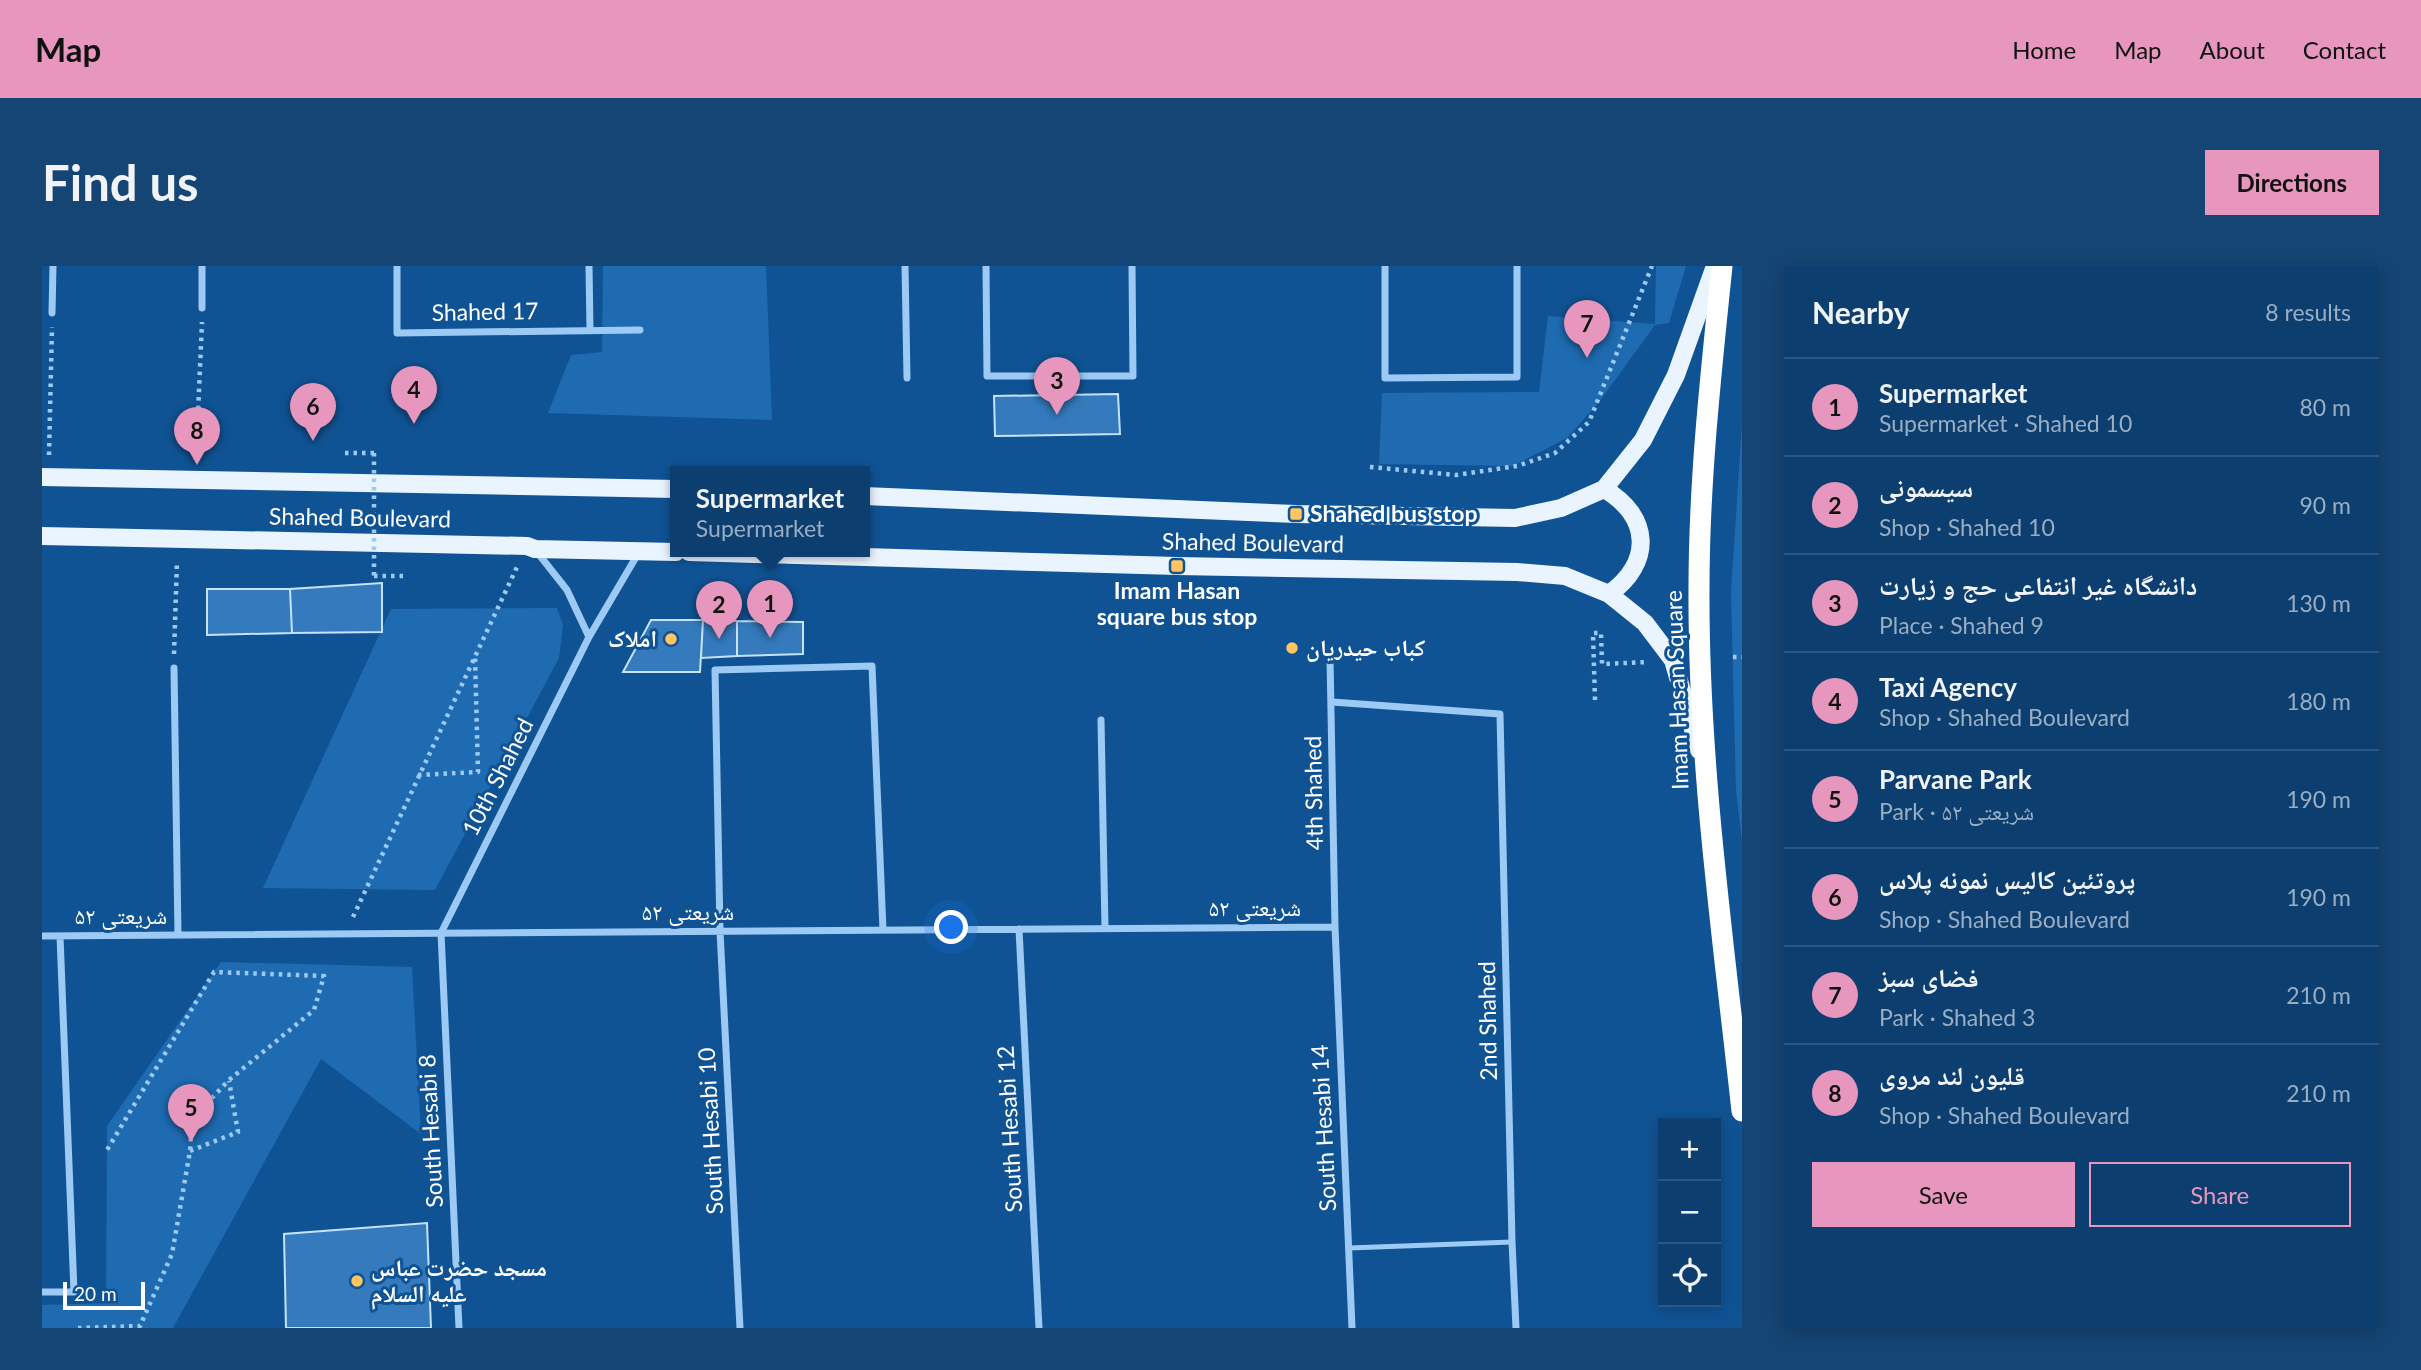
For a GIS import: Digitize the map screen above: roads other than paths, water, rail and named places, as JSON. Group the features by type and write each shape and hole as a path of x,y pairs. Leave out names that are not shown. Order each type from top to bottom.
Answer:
{"highway":[{"name":"Imam Hasan Square","path":"1722,266 1705,433 1699,588 1704,766 1742,1111"}],"main road":[{"name":"Shahed Boulevard","path":"870,496 1296,514 1515,518 1560,508 1604,489 1643,440 1676,376 1715,266"},
{"name":"Shahed Boulevard","path":"46,477 670,489"},
{"path":"1604,489 1620,498 1632,512 1640,530 1641,549 1635,567 1624,583 1609,594"},
{"name":"Shahed Boulevard","path":"42,536 670,552"},
{"name":"Shahed Boulevard","path":"864,557 1517,572 1565,576 1609,594 1645,623 1674,660 1704,766"}],"street":[{"path":"52,313 53,266"},
{"path":"202,266 202,307"},
{"name":"Shahed 17","path":"397,266 397,333 640,330"},
{"path":"589,266 590,330"},
{"path":"905,266 906,378"},
{"path":"986,266 986,376 1133,376 1132,266"},
{"path":"1385,266 1385,378 1517,377 1517,266"},
{"path":"531,547 567,590 589,637"},
{"name":"10th Shahed","path":"441,933 589,637 640,551"},
{"name":"4th Shahed","path":"1330,658 1335,927"},
{"name":"South Hesabi 10","path":"740,1328 720,931 715,670 872,666 883,930"},
{"path":"174,668 178,935"},
{"name":"2nd Shahed","path":"1332,702 1500,713 1516,1328"},
{"path":"1101,720 1105,928"},
{"name":"شریعتی ۵۲","path":"42,936 1335,927"},
{"name":"South Hesabi 14","path":"1335,927 1352,1328"},
{"name":"South Hesabi 12","path":"1019,929 1039,1328"},
{"name":"South Hesabi 8","path":"441,933 459,1328"},
{"path":"42,1292 74,1292 60,936"}],"lane":[{"path":"1349,1248 1512,1242"}],"place":[{"name":"فضای سبز","path":"1587,358"},
{"name":"دانشگاه غیر انتفاعی حج و زیارت","path":"1057,415"},
{"name":"Taxi Agency","path":"414,424"},
{"name":"پروتئین کالیس نمونه پلاس","path":"313,441"},
{"name":"قلیون لند مروی","path":"197,465"},
{"name":"Shahed bus stop","path":"1296,514"},
{"name":"Imam Hasan square bus stop","path":"1177,566"},
{"name":"Supermarket","path":"770,638"},
{"name":"املاک","path":"671,639"},
{"name":"سیسمونی","path":"719,639"},
{"name":"کباب حیدریان","path":"1292,648"},
{"name":"Parvane Park","path":"191,1142"},
{"name":"مسجد حضرت عباس علیه السلام","path":"357,1281"}]}
